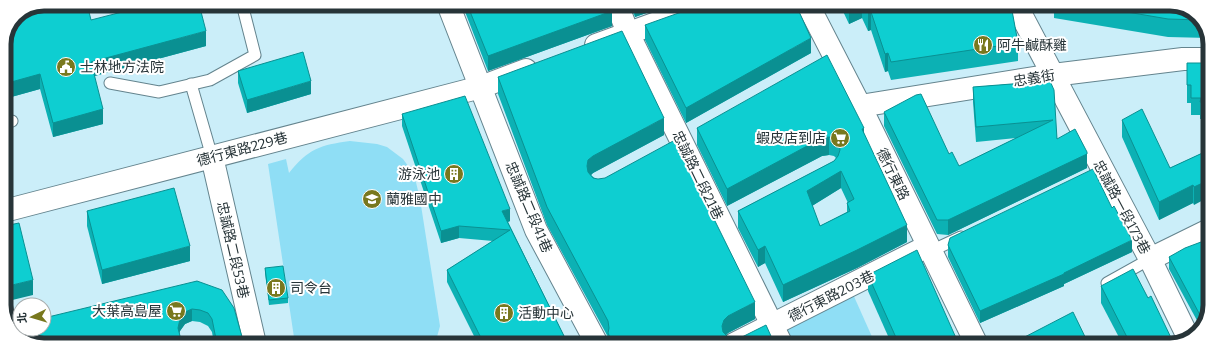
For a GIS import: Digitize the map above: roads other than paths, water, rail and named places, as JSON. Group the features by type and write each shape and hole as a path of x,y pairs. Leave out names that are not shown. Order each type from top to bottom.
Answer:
{"street":[{"name":"忠誠路二段41巷","path":"451,11 536,230 594,338"},
{"name":"忠誠路二段21巷","path":"619,11 628,33 688,136 729,220 777,335"},
{"path":"577,52 688,11"},
{"name":"德行東路","path":"810,11 826,59 860,106 974,338"},
{"name":"忠誠路一段173巷","path":"1019,11 1054,75 1098,171 1150,259 1186,334"},
{"name":"忠義街","path":"860,106 1054,75 1183,59 1203,59"},
{"name":"德行東路229巷","path":"11,209 481,87 547,63"},
{"path":"661,151 688,136"},
{"name":"忠誠路二段53巷","path":"212,157 254,338"},
{"path":"1150,259 1203,233"},
{"name":"德行東路203巷","path":"763,338 777,335 929,248"}],"lane":[{"path":"110,83 159,92 210,80 255,55 244,11"},
{"path":"192,84 212,157"},
{"path":"929,248 974,231"},
{"path":"1107,283 1150,259"}],"place":[{"name":"阿牛鹹酥雞","path":"983,45"},
{"name":"士林地方法院","path":"66,67"},
{"name":"蝦皮店到店","path":"840,138"},
{"name":"游泳池","path":"454,174"},
{"name":"蘭雅國中","path":"372,199"},
{"name":"司令台","path":"276,288"},
{"name":"大葉高島屋","path":"176,311"},
{"name":"活動中心","path":"504,313"}]}
